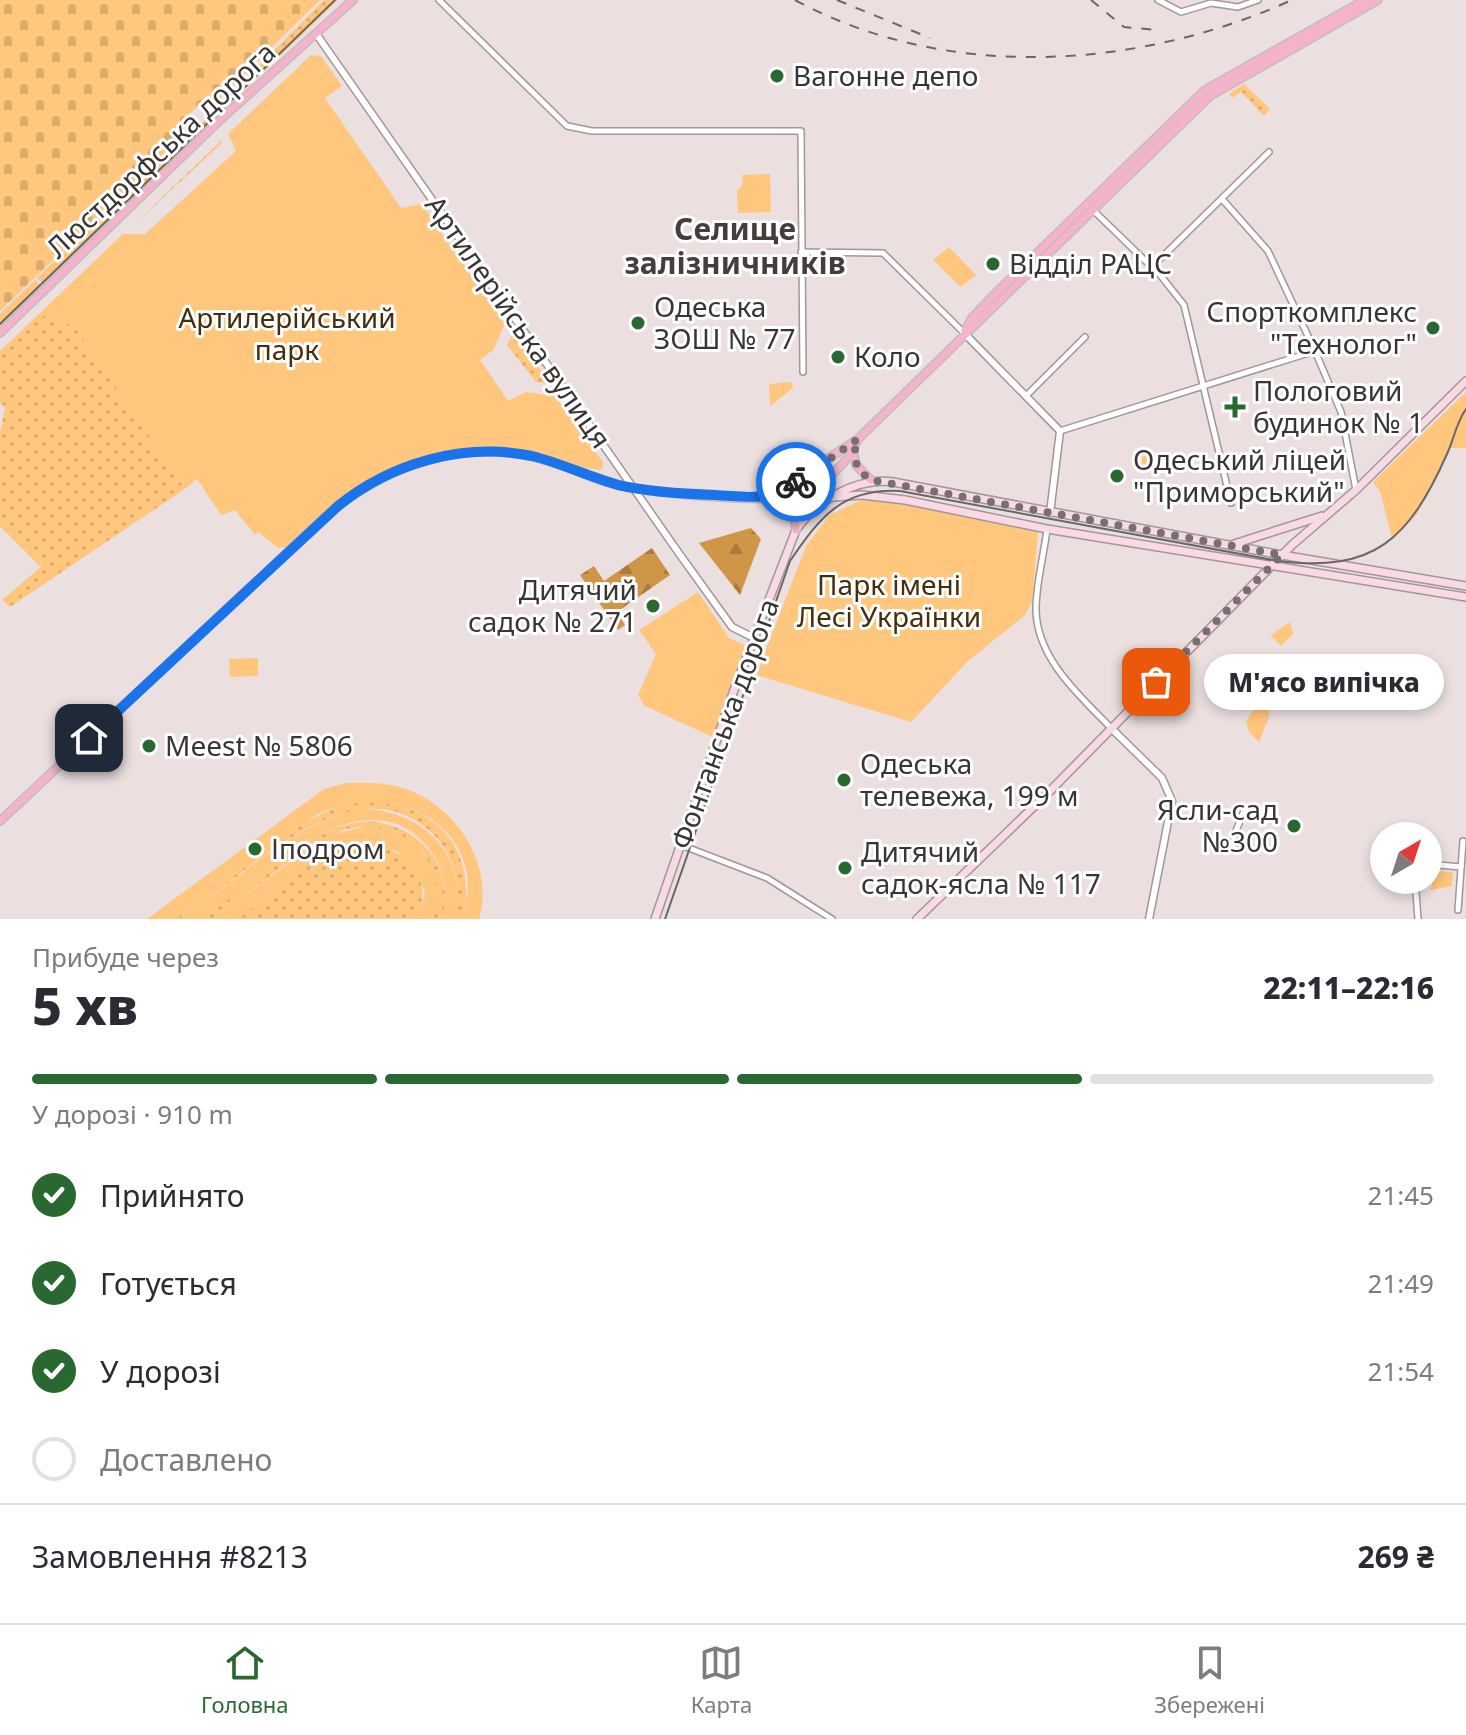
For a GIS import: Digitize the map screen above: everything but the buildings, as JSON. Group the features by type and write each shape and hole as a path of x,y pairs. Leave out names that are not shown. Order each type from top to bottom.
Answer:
{"main road":[{"name":"Люстдорфська дорога","path":"0,333 221,119 353,0"},
{"path":"964,333 972,318 997,292 1205,90 1365,0"},
{"path":"769,498 858,439 1210,96 1378,0"},
{"path":"917,919 1282,555 1356,490 1466,381"},
{"path":"796,498 820,484 853,450 858,439"},
{"path":"853,450 856,465 871,480"},
{"path":"0,821 330,513 377,478 426,460 470,453 510,452 634,487 769,498 874,496 1047,529 1466,597"},
{"path":"796,527 796,498 805,477"},
{"path":"871,480 868,487 874,496"},
{"path":"796,527 833,498 859,483 871,480 1466,586"},
{"path":"769,498 785,507 796,527"},
{"path":"1230,545 1324,516"},
{"name":"Фонтанська дорога","path":"655,919 796,527"}],"street":[{"path":"439,0 552,115 574,128 801,131 803,372"},
{"path":"1158,0 1181,12 1211,3 1238,7 1258,0"},
{"name":"Артилерійська вулиця","path":"317,35 732,627 756,639"},
{"path":"1152,267 1269,152"},
{"path":"1222,199 1268,251 1315,351 1341,412 1356,490"},
{"path":"1092,209 1152,267 1184,305 1231,503"},
{"path":"801,252 883,253 1060,431"},
{"path":"1025,397 1085,337"},
{"path":"1060,431 1315,351"},
{"path":"1050,513 1060,431"},
{"path":"1047,529 1036,612 1060,676 1162,778 1172,801 1149,919"},
{"path":"1234,851 1234,836 1245,808"},
{"path":"1458,910 1463,841"},
{"path":"681,845 767,878 832,919"},
{"path":"1442,865 1461,867"},
{"path":"1416,894 1418,919"}],"green space":[{"path":"0,0 320,0 209,109 200,103 186,118 193,126 0,311"},
{"path":"324,0 338,0 194,139 187,138"},
{"name":"Артилерійський парк","path":"311,55 321,56 342,86 325,98 401,208 422,204 505,324 493,350 480,360 508,401 526,392 555,396 603,462 602,470 507,448 475,447 444,452 415,460 361,488 290,547 278,548 258,532 255,535 235,510 221,515 197,479 185,489 74,326 39,314 123,234 145,234 236,151 228,134"},
{"path":"1244,84 1270,109 1264,116 1241,92 1232,98 1229,94"},
{"path":"222,140 221,144 130,228"},
{"path":"183,142 185,147 43,284 37,278 167,152 139,184"},
{"path":"770,174 771,212 738,213 737,190 743,184 742,175"},
{"path":"949,247 976,275 961,287 933,260"},
{"path":"35,280 41,286 0,326 0,314"},
{"path":"39,314 74,326 185,489 10,607 2,600 41,567 0,526 0,432 5,408 0,403 0,351"},
{"path":"512,335 517,336 550,384 536,382 507,345"},
{"path":"792,382 793,388 770,406 769,384"},
{"path":"1466,392 1466,448 1450,448 1417,514 1392,538 1380,491 1373,482"},
{"path":"1143,454 1168,457 1167,470 1141,467"},
{"name":"Парк імені Лесі Українки","path":"861,500 1027,527 1038,533 1032,602 1025,615 967,662 911,722 756,675 806,546 830,515"},
{"path":"751,528 761,539 740,595 699,543"},
{"path":"652,548 670,575 617,612 625,625 618,630 580,575 594,566 604,581"},
{"path":"698,592 729,638 750,648 717,739 645,706 638,695 656,654 639,630"},
{"path":"1290,622 1293,634 1281,646 1271,635"},
{"path":"258,658 258,676 230,677 229,659"},
{"path":"1259,700 1269,706 1269,717 1259,742 1249,732 1246,722"},
{"name":"Іподром","path":"346,783 396,786 416,793 451,819 475,855 481,876 483,897 479,919 463,919 468,888 466,869 457,847 443,829 426,816 405,808 383,803 360,803 316,815 176,919 147,919 324,789"},
{"path":"358,801 384,802 407,808 428,818 444,832 456,849 464,869 466,893 463,919 455,919 458,896 455,874 441,843 403,814 370,809 336,815 302,831 269,852 184,919 176,919 287,834 311,819"},
{"name":"Іподром","path":"360,809 403,817 436,840 448,856 455,875 458,896 455,919 442,919 445,889 441,870 425,844 399,825 370,820 340,826 310,840 251,880 204,919 184,919 289,840 335,816"},
{"path":"371,821 405,832 430,853 444,883 442,919 433,919 438,888 425,853 369,826 345,829 311,845 213,919 204,919 262,872 303,844 347,825"},
{"name":"Іподром","path":"369,826 402,835 426,856 437,885 433,919 418,919 425,892 417,872 397,851 368,842 324,854 238,919 213,919 327,835"},
{"path":"368,842 396,852 414,868 422,890 418,919 238,919 324,854"},
{"path":"1442,871 1453,872 1452,886 1442,888"}],"tram line":[{"path":"0,324 335,0"},
{"path":"665,919 790,561 834,508 863,494 900,491 1278,561 1340,561 1364,555 1385,544 1402,528 1433,483 1466,409"}],"railway":[{"path":"795,0 854,26 915,44 978,54 1042,57 1107,52 1170,41 1232,23 1292,0"},
{"path":"837,0 930,38"},
{"path":"1091,0 1124,27 1158,30"}],"way so far":[{"path":"796,482 858,439 853,450 856,465 871,480 1282,555 1156,682"}],"place":[{"name":"Вагонне депо","path":"777,76"},
{"name":"Відділ РАЦС","path":"993,264"},
{"name":"Одеська ЗОШ № 77","path":"638,323"},
{"name":"Спорткомплекс \"Технолог\"","path":"1433,328"},
{"name":"Коло","path":"838,357"},
{"name":"Пологовий будинок № 1","path":"1235,407"},
{"name":"Одеський ліцей \"Приморський\"","path":"1117,476"},
{"name":"Дитячий садок № 271","path":"653,606"},
{"name":"М'ясо випічка","path":"1156,682"},
{"name":"Meest № 5806","path":"149,746"},
{"name":"Одеська телевежа, 199 м","path":"844,780"},
{"name":"Ясли-сад №300","path":"1294,826"},
{"name":"Іподром","path":"255,849"},
{"name":"Дитячий садок-ясла № 117","path":"845,868"}],"district":[{"name":"Селище залізничників","path":"735,247"}],"route":[{"path":"89,738 338,506 377,478 401,468 426,460 470,453 510,452 617,484 657,492 769,498 796,482"}]}
